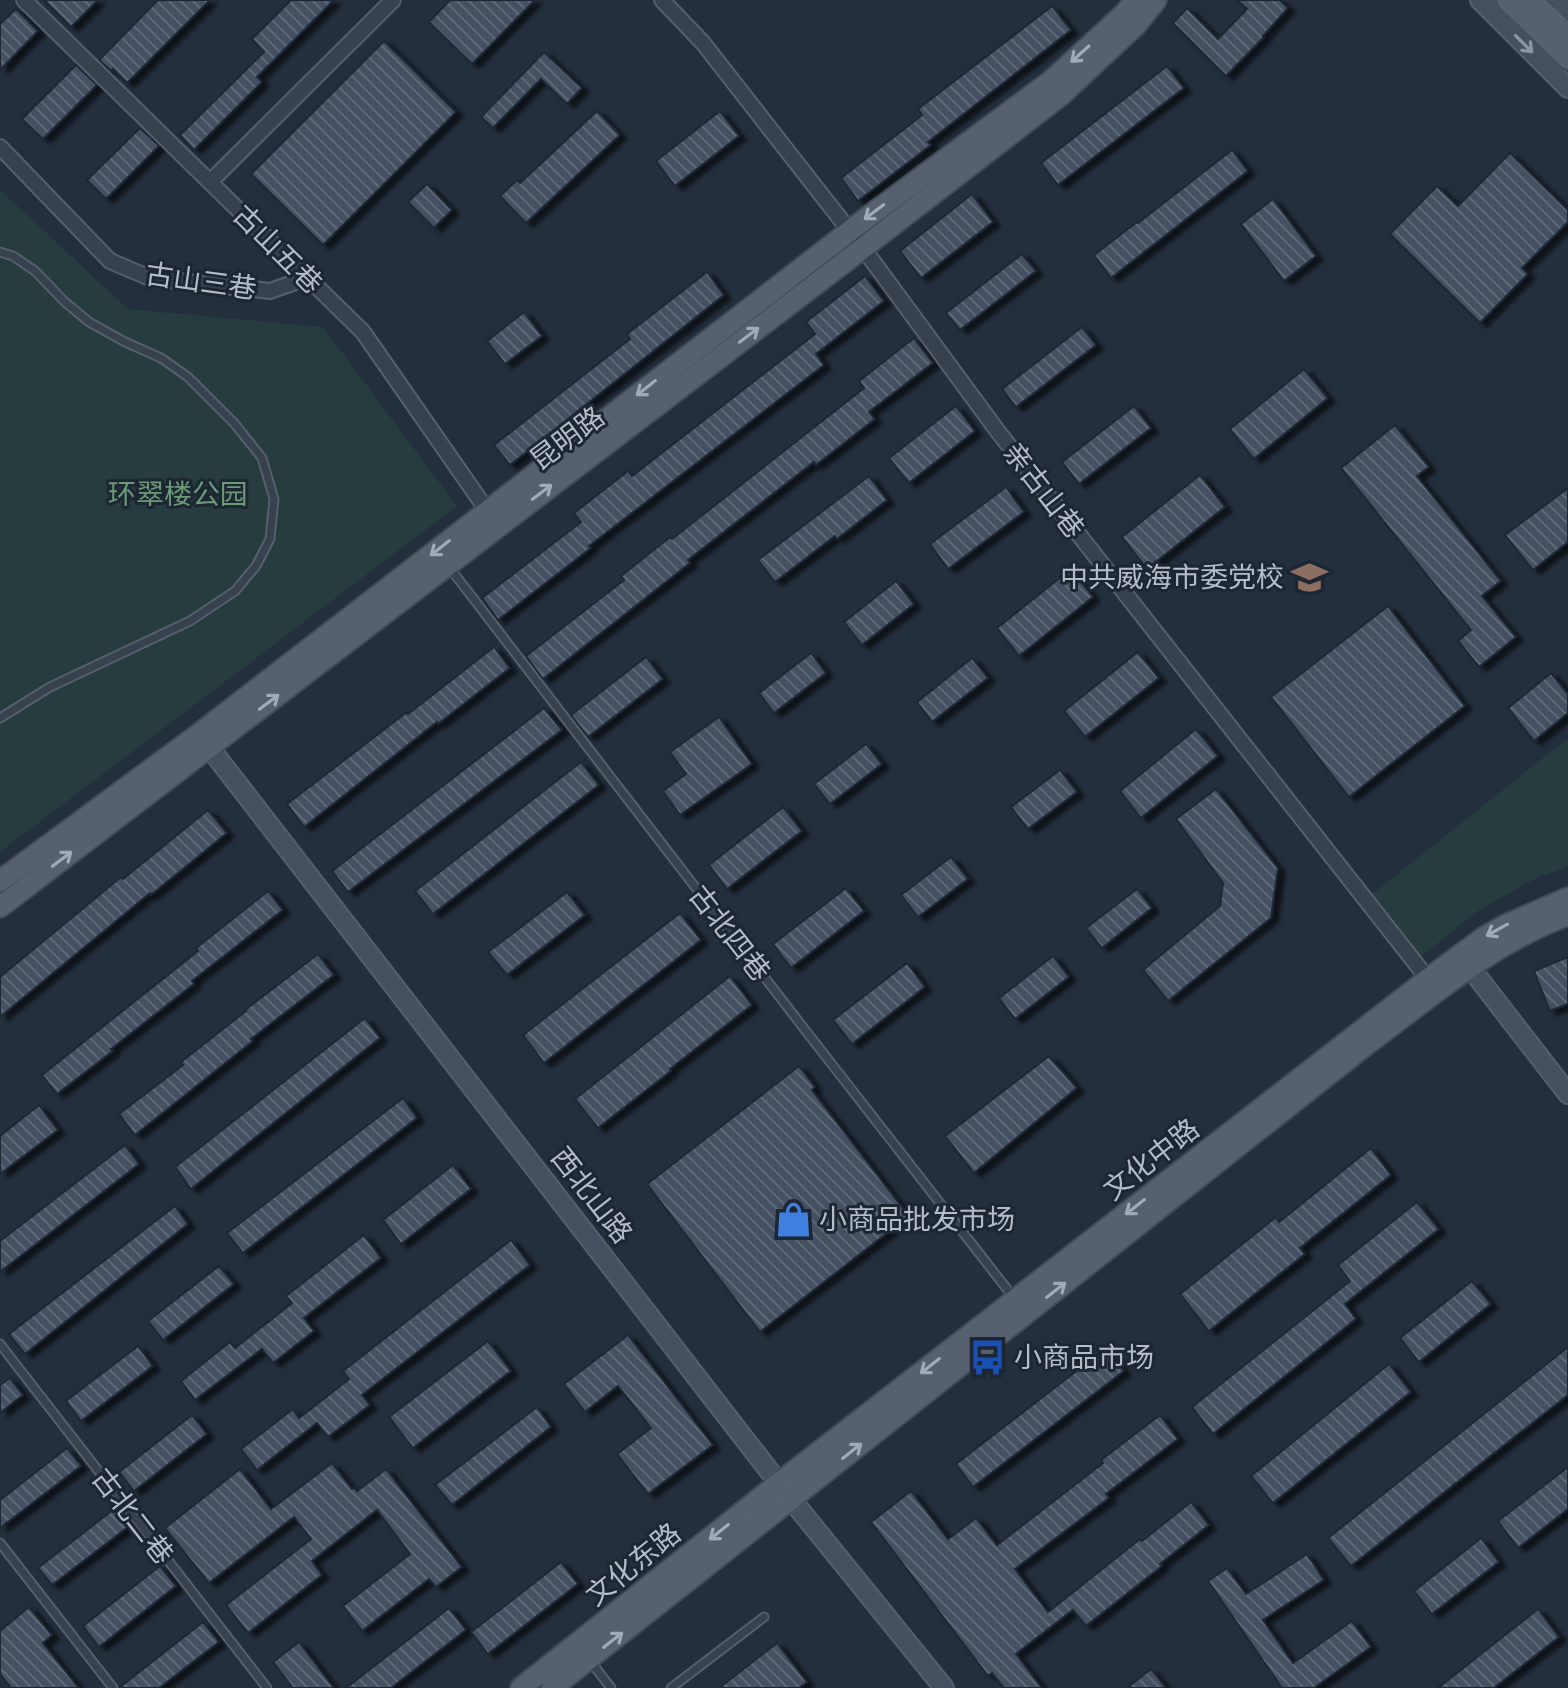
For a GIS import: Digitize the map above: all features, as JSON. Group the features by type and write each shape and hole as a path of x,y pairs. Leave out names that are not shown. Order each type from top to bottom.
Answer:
{"main road":[{"name":"昆明路","path":"0,907 204,741 493,518 849,231 1051,81 1136,0"},
{"name":"昆明路","path":"0,881 204,741 448,565 493,518 863,248 1061,95 1136,25 1156,0"},
{"path":"1480,0 1568,88"},
{"path":"1507,0 1568,59"},
{"path":"1532,0 1568,35"},
{"path":"1560,0 1568,8"},
{"name":"西北山路","path":"204,741 785,1491 944,1688"},
{"name":"文化中路","path":"785,1491 1015,1300 1428,979 1465,962 1483,938 1568,898"},
{"path":"552,1688 785,1491 1354,1054 1465,962 1492,952 1542,924 1568,915"},
{"path":"1465,962 1568,1094"},
{"name":"文化东路","path":"521,1688 785,1491"}],"street":[{"name":"古山五巷","path":"24,0 363,332 493,518"},
{"path":"210,182 393,0"},
{"name":"亲古山巷","path":"662,0 703,43 863,248 999,433 1428,979"},
{"name":"古山三巷","path":"0,147 110,261 150,278 270,291 307,278"}],"lane":[{"path":"0,252 13,256 35,271 89,322 161,358 188,377 234,423 262,458 274,499 270,539 256,566 235,591 190,621 50,687 0,718"},
{"name":"古北四巷","path":"448,565 1015,1300"},
{"name":"古北二巷","path":"0,1344 267,1688"},
{"path":"0,1543 113,1688"},
{"path":"671,1688 764,1617"},
{"path":"589,1659 611,1688"}],"green space":[{"name":"环翠楼公园","path":"0,190 128,309 323,327 457,506 0,852"},
{"path":"1568,738 1568,867 1538,877 1476,912 1421,957 1371,895"}],"building":[{"path":"44,0 98,0 71,27"},
{"path":"158,0 210,0 127,83 99,60"},
{"path":"291,0 334,0 257,77 262,82 194,150 180,135 264,52 252,39"},
{"path":"450,0 535,0 472,64 429,22"},
{"path":"1237,0 1280,0 1288,8 1226,76 1173,23 1187,8 1218,39 1247,9"},
{"path":"1052,6 1071,30 858,201 841,178 922,115 918,109"},
{"path":"16,9 38,31 0,70 0,24"},
{"path":"384,41 456,112 323,245 251,174"},
{"path":"544,52 582,88 567,104 541,79 493,128 481,117"},
{"path":"76,65 97,85 43,139 22,119"},
{"path":"1167,66 1184,88 1058,185 1041,163"},
{"path":"597,111 620,135 526,223 500,196 517,180 520,183"},
{"path":"720,111 739,136 675,186 656,161"},
{"path":"140,128 159,146 106,199 87,180"},
{"path":"1232,150 1248,171 1111,278 1094,255"},
{"path":"1510,153 1568,210 1568,222 1522,268 1528,274 1480,323 1390,234 1437,186 1458,206"},
{"path":"427,184 452,210 434,228 408,202"},
{"path":"972,194 993,222 921,278 900,251"},
{"path":"1273,199 1316,256 1284,281 1241,224"},
{"path":"1022,254 1036,271 960,330 946,313"},
{"path":"707,272 724,295 510,465 494,445 630,339 627,334"},
{"path":"865,276 884,301 816,354 824,365 498,620 482,598 581,522 574,513 628,471 632,476 815,334 806,322"},
{"path":"524,312 542,336 505,364 487,341"},
{"path":"1082,327 1096,345 1016,407 1002,389"},
{"path":"914,338 933,363 869,412 875,419 688,560 690,563 543,679 526,656 624,580 621,576 670,537 672,539 864,388 859,381"},
{"path":"1304,369 1328,398 1254,459 1230,429"},
{"path":"956,406 975,431 909,483 889,458"},
{"path":"1134,406 1151,428 1079,484 1062,462"},
{"path":"1395,425 1429,467 1417,476 1501,581 1482,596 1516,637 1479,667 1458,641 1471,630 1341,468"},
{"path":"1200,475 1225,507 1147,569 1122,537"},
{"path":"869,476 887,500 775,582 758,560"},
{"path":"1006,487 1024,512 948,569 930,544"},
{"path":"1568,488 1568,542 1533,570 1505,535"},
{"path":"1071,569 1093,597 1019,656 997,628"},
{"path":"896,581 914,604 862,645 844,622"},
{"path":"1388,606 1465,706 1349,797 1271,697"},
{"path":"494,647 510,668 304,827 287,804"},
{"path":"1138,652 1159,678 1085,737 1064,711"},
{"path":"811,653 826,673 774,713 759,693"},
{"path":"646,657 663,679 588,737 571,715"},
{"path":"972,658 988,678 932,722 917,702"},
{"path":"1551,673 1568,694 1568,713 1534,741 1508,708"},
{"path":"544,708 562,730 348,892 332,871"},
{"path":"719,717 752,764 680,815 663,791 686,774 670,752"},
{"path":"1196,729 1218,756 1141,818 1120,791"},
{"path":"866,744 882,764 830,804 814,784"},
{"path":"581,762 599,785 433,914 415,891"},
{"path":"1060,770 1077,792 1028,829 1011,807"},
{"path":"1216,789 1278,868 1271,918 1168,1001 1143,970 1220,906 1223,883 1176,819"},
{"path":"783,807 802,831 727,889 709,865"},
{"path":"208,810 227,833 0,1017 0,977"},
{"path":"951,857 968,879 918,917 901,895"},
{"path":"846,888 864,911 791,968 773,944"},
{"path":"1137,889 1152,908 1102,948 1086,928"},
{"path":"268,891 283,910 57,1094 42,1075"},
{"path":"567,892 585,915 507,975 488,952"},
{"path":"680,913 701,940 544,1063 523,1035"},
{"path":"318,954 334,975 135,1135 119,1114"},
{"path":"1053,956 1069,977 1015,1019 999,998"},
{"path":"1568,957 1568,1004 1550,1011 1534,971"},
{"path":"907,963 925,987 852,1044 833,1020"},
{"path":"730,976 752,1005 598,1128 575,1099"},
{"path":"365,1018 380,1038 191,1189 175,1167"},
{"path":"1049,1056 1077,1088 974,1173 945,1136"},
{"name":"小商品批发市场","path":"799,1066 815,1087 812,1090 909,1216 760,1332 647,1184"},
{"path":"403,1098 417,1118 243,1253 227,1233"},
{"path":"39,1105 58,1130 0,1174 0,1136"},
{"path":"125,1145 139,1164 0,1272 0,1241"},
{"path":"1371,1148 1391,1175 1300,1248 1305,1254 1209,1331 1180,1294 1276,1217 1279,1222"},
{"path":"453,1165 471,1189 401,1244 383,1220"},
{"path":"1417,1202 1439,1229 1345,1304 1356,1319 1213,1434 1192,1407 1350,1281 1338,1265"},
{"path":"175,1206 188,1224 25,1354 9,1334"},
{"path":"364,1235 381,1258 304,1318 314,1331 273,1363 262,1349 195,1400 181,1381 230,1342 235,1348 292,1303 286,1296"},
{"path":"511,1240 530,1265 362,1395 370,1405 328,1437 317,1423 257,1470 241,1449 293,1409 299,1418 349,1379 343,1371"},
{"path":"219,1266 234,1284 163,1340 148,1321"},
{"path":"1472,1281 1491,1304 1419,1362 1400,1338"},
{"path":"628,1335 713,1445 648,1494 617,1454 651,1428 618,1386 585,1412 564,1384"},
{"path":"488,1341 511,1371 413,1448 389,1417"},
{"path":"138,1346 153,1366 81,1421 66,1401"},
{"path":"1568,1347 1568,1395 1351,1566 1328,1538"},
{"path":"1106,1348 1124,1371 973,1487 956,1464"},
{"path":"1389,1364 1411,1392 1273,1503 1251,1476"},
{"path":"10,1378 23,1395 0,1413 0,1385"},
{"path":"537,1407 551,1427 452,1505 435,1485"},
{"path":"192,1415 207,1434 134,1491 119,1472"},
{"path":"1160,1415 1178,1439 1106,1494 1109,1498 1015,1569 1048,1612 1191,1502 1209,1525 1086,1626 1073,1610 1016,1654 1042,1688 1004,1688 992,1673 988,1676 871,1522 911,1491 948,1539 976,1518 997,1545"},
{"path":"67,1448 81,1466 0,1528 0,1500"},
{"path":"332,1463 357,1491 386,1469 462,1567 436,1587 429,1579 362,1631 343,1606 410,1554 377,1510 312,1561 322,1575 248,1633 226,1605 311,1539 294,1517 209,1583 165,1528 240,1469 271,1509"},
{"path":"1568,1467 1568,1509 1518,1548 1498,1521"},
{"path":"114,1509 128,1527 52,1585 38,1568"},
{"path":"1481,1538 1499,1562 1432,1614 1414,1591"},
{"path":"1307,1554 1324,1580 1263,1620 1293,1663 1352,1621 1371,1647 1314,1688 1282,1688 1208,1581 1227,1568 1246,1594"},
{"path":"561,1562 578,1584 488,1654 471,1632"},
{"path":"160,1566 176,1586 99,1647 83,1626"},
{"path":"29,1607 52,1635 43,1643 79,1688 11,1688 0,1674 0,1631"},
{"path":"449,1608 466,1630 391,1688 346,1688"},
{"path":"1538,1609 1559,1637 1494,1688 1438,1688"},
{"path":"203,1622 219,1642 159,1688 119,1688"},
{"path":"299,1642 334,1688 293,1688 273,1662"},
{"path":"777,1643 807,1682 799,1688 719,1688"},
{"path":"1151,1669 1166,1688 1127,1688"}],"place":[{"name":"中共威海市委党校","path":"1310,577"},
{"name":"小商品批发市场","path":"793,1219"},
{"name":"小商品市场","path":"988,1357"}]}
